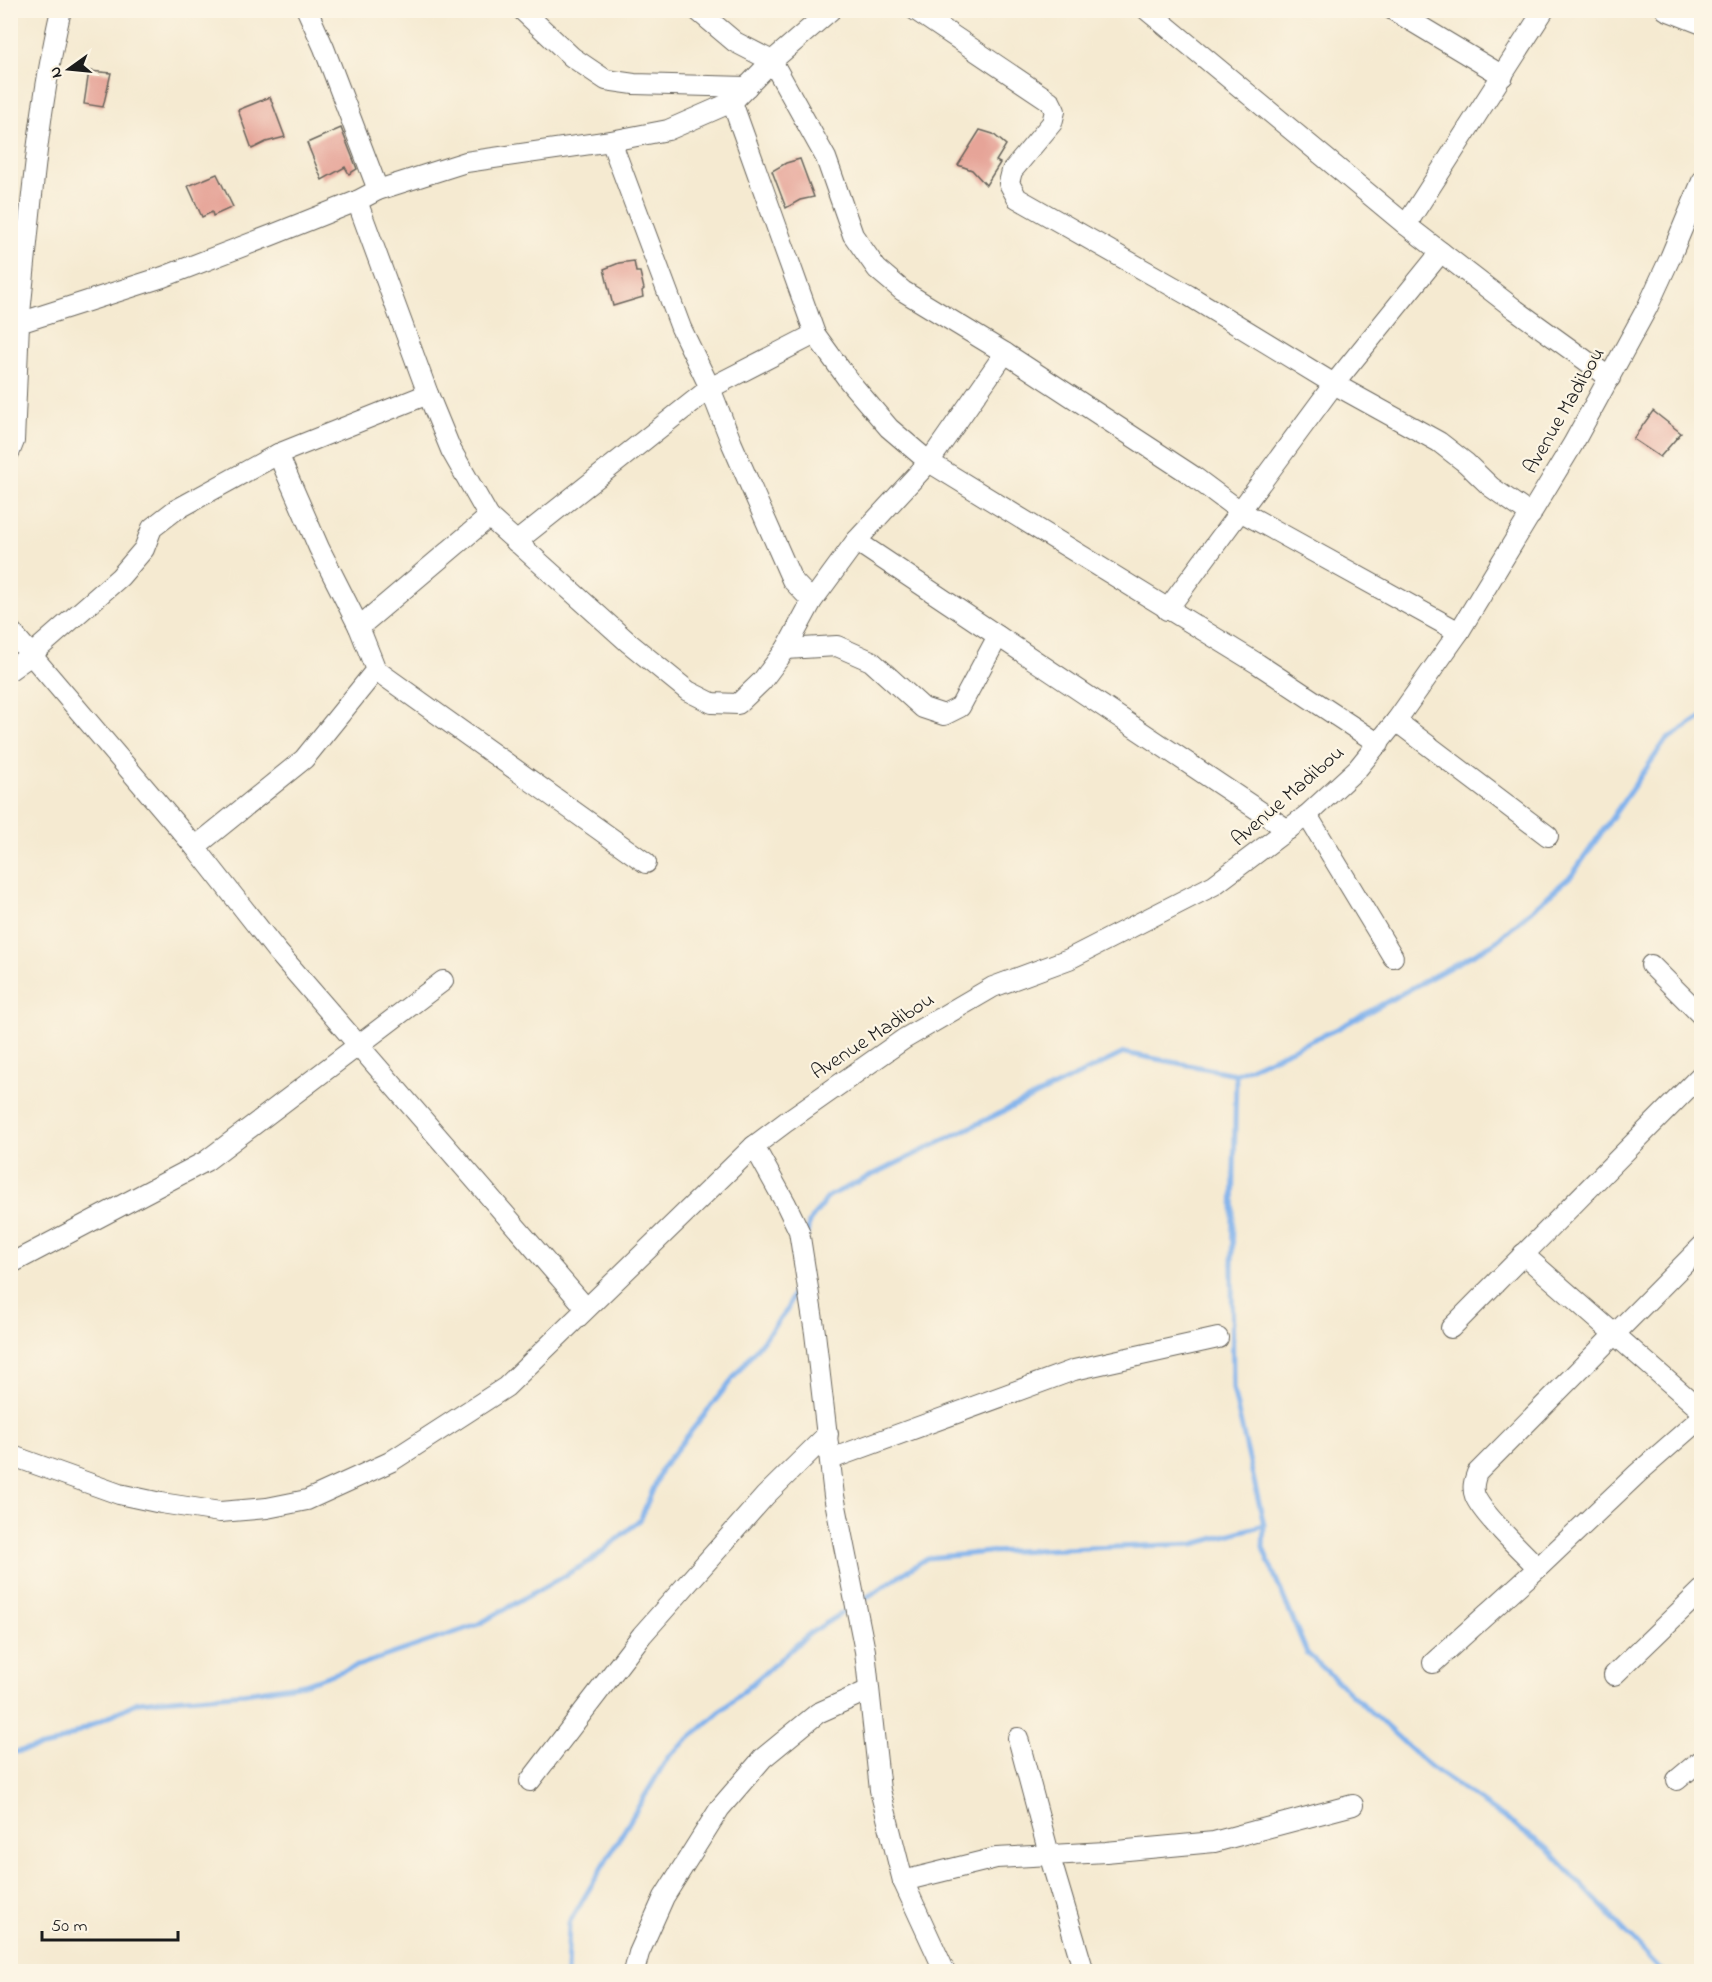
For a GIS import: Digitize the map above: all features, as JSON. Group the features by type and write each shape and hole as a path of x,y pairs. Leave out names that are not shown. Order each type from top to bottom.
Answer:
{"street":[{"path":"10,451 14,441 19,323 38,145 49,62 61,10"},
{"path":"307,10 324,48 378,190"},
{"path":"522,10 572,57 606,80 634,84 747,87"},
{"path":"698,10 735,42 772,61 826,158 853,235 877,269 903,291 1005,353 1194,476 1240,511 1459,632"},
{"path":"19,323 163,277 357,201 378,190 466,162 611,141 668,130 732,102 772,61 831,10"},
{"path":"915,10 1050,102 1054,111 1052,123 1012,171 1009,183 1017,198 1188,294 1334,384 1439,442 1466,463 1491,488 1531,515"},
{"path":"1147,10 1406,225 1516,310 1610,378"},
{"path":"1393,10 1503,76"},
{"path":"1406,225 1544,10"},
{"path":"1666,10 1701,24"},
{"path":"732,102 815,334 849,381 889,428 929,462 1258,664 1379,744"},
{"path":"611,141 681,328 710,388 792,580 812,601"},
{"name":"Avenue Madibou","path":"10,1455 119,1494 220,1512 267,1508 307,1500 390,1462 506,1387 754,1146 786,1122 904,1039 993,987 1070,959 1214,885 1288,830 1333,793 1379,744 1459,632 1531,515 1610,378 1670,258 1700,187"},
{"path":"357,201 451,450 489,517 629,643 688,691 712,703 738,704 762,681 786,649 812,601 856,541 929,462 1005,353"},
{"path":"1167,610 1334,384 1441,252"},
{"path":"516,542 710,388 815,334"},
{"path":"10,670 31,655 120,577 144,549 152,528 174,511 278,454 428,394"},
{"path":"278,454 319,548 359,627 376,670 646,863"},
{"path":"359,627 489,517"},
{"path":"856,541 1288,830"},
{"path":"10,630 195,847 276,950 586,1308"},
{"path":"786,649 837,646 870,661 923,708 944,716 960,707 998,636"},
{"path":"195,847 304,759 376,670"},
{"path":"1396,721 1548,836"},
{"path":"1307,815 1393,957"},
{"path":"1651,965 1701,1016"},
{"path":"10,1264 206,1161 443,981"},
{"path":"1450,1328 1701,1074"},
{"path":"754,1146 799,1232 808,1280 834,1496 865,1651 880,1790 903,1881 945,1971"},
{"path":"1538,1569 1482,1508 1475,1496 1473,1485 1477,1473 1701,1246"},
{"path":"1523,1254 1701,1411"},
{"path":"831,1459 1074,1370 1218,1338"},
{"path":"1433,1663 1701,1417"},
{"path":"530,1781 642,1635 765,1496 828,1434"},
{"path":"1614,1675 1701,1590"},
{"path":"634,1971 639,1953 664,1897 720,1808 763,1758 818,1713 869,1690"},
{"path":"1018,1737 1049,1854 1084,1971"},
{"path":"1677,1780 1701,1758"},
{"path":"903,1881 996,1858 1117,1852 1214,1842 1353,1805"}],"building":[{"path":"89,71 111,73 103,107 84,104"},
{"path":"270,97 285,137 252,149 238,110"},
{"path":"341,128 357,169 349,174 345,167 322,180 307,143"},
{"path":"980,130 993,134 1006,145 996,161 1000,163 986,185 972,170 958,165"},
{"path":"800,159 814,197 800,200 786,208 772,171 786,163"},
{"path":"217,174 233,207 213,216 212,212 202,217 188,186"},
{"path":"634,261 636,272 640,272 644,289 643,297 613,306 604,269 619,263"},
{"path":"1653,411 1681,433 1660,457 1633,439"}],"waterway":[{"path":"807,1235 809,1222 829,1196 1124,1053 1236,1074 1337,1029 1494,943 1572,875 1666,740 1702,717"},
{"path":"861,1601 927,1558 989,1552 1194,1544 1264,1525 1233,1389 1232,1265 1236,1074"},
{"path":"10,1753 52,1745 138,1702 245,1693 304,1684 477,1625 592,1560 640,1520 662,1468 787,1310 799,1276"},
{"path":"1264,1525 1263,1548 1307,1653 1428,1765 1547,1848 1663,1972"},
{"path":"567,1972 569,1923 668,1757 809,1634 853,1606"}]}
